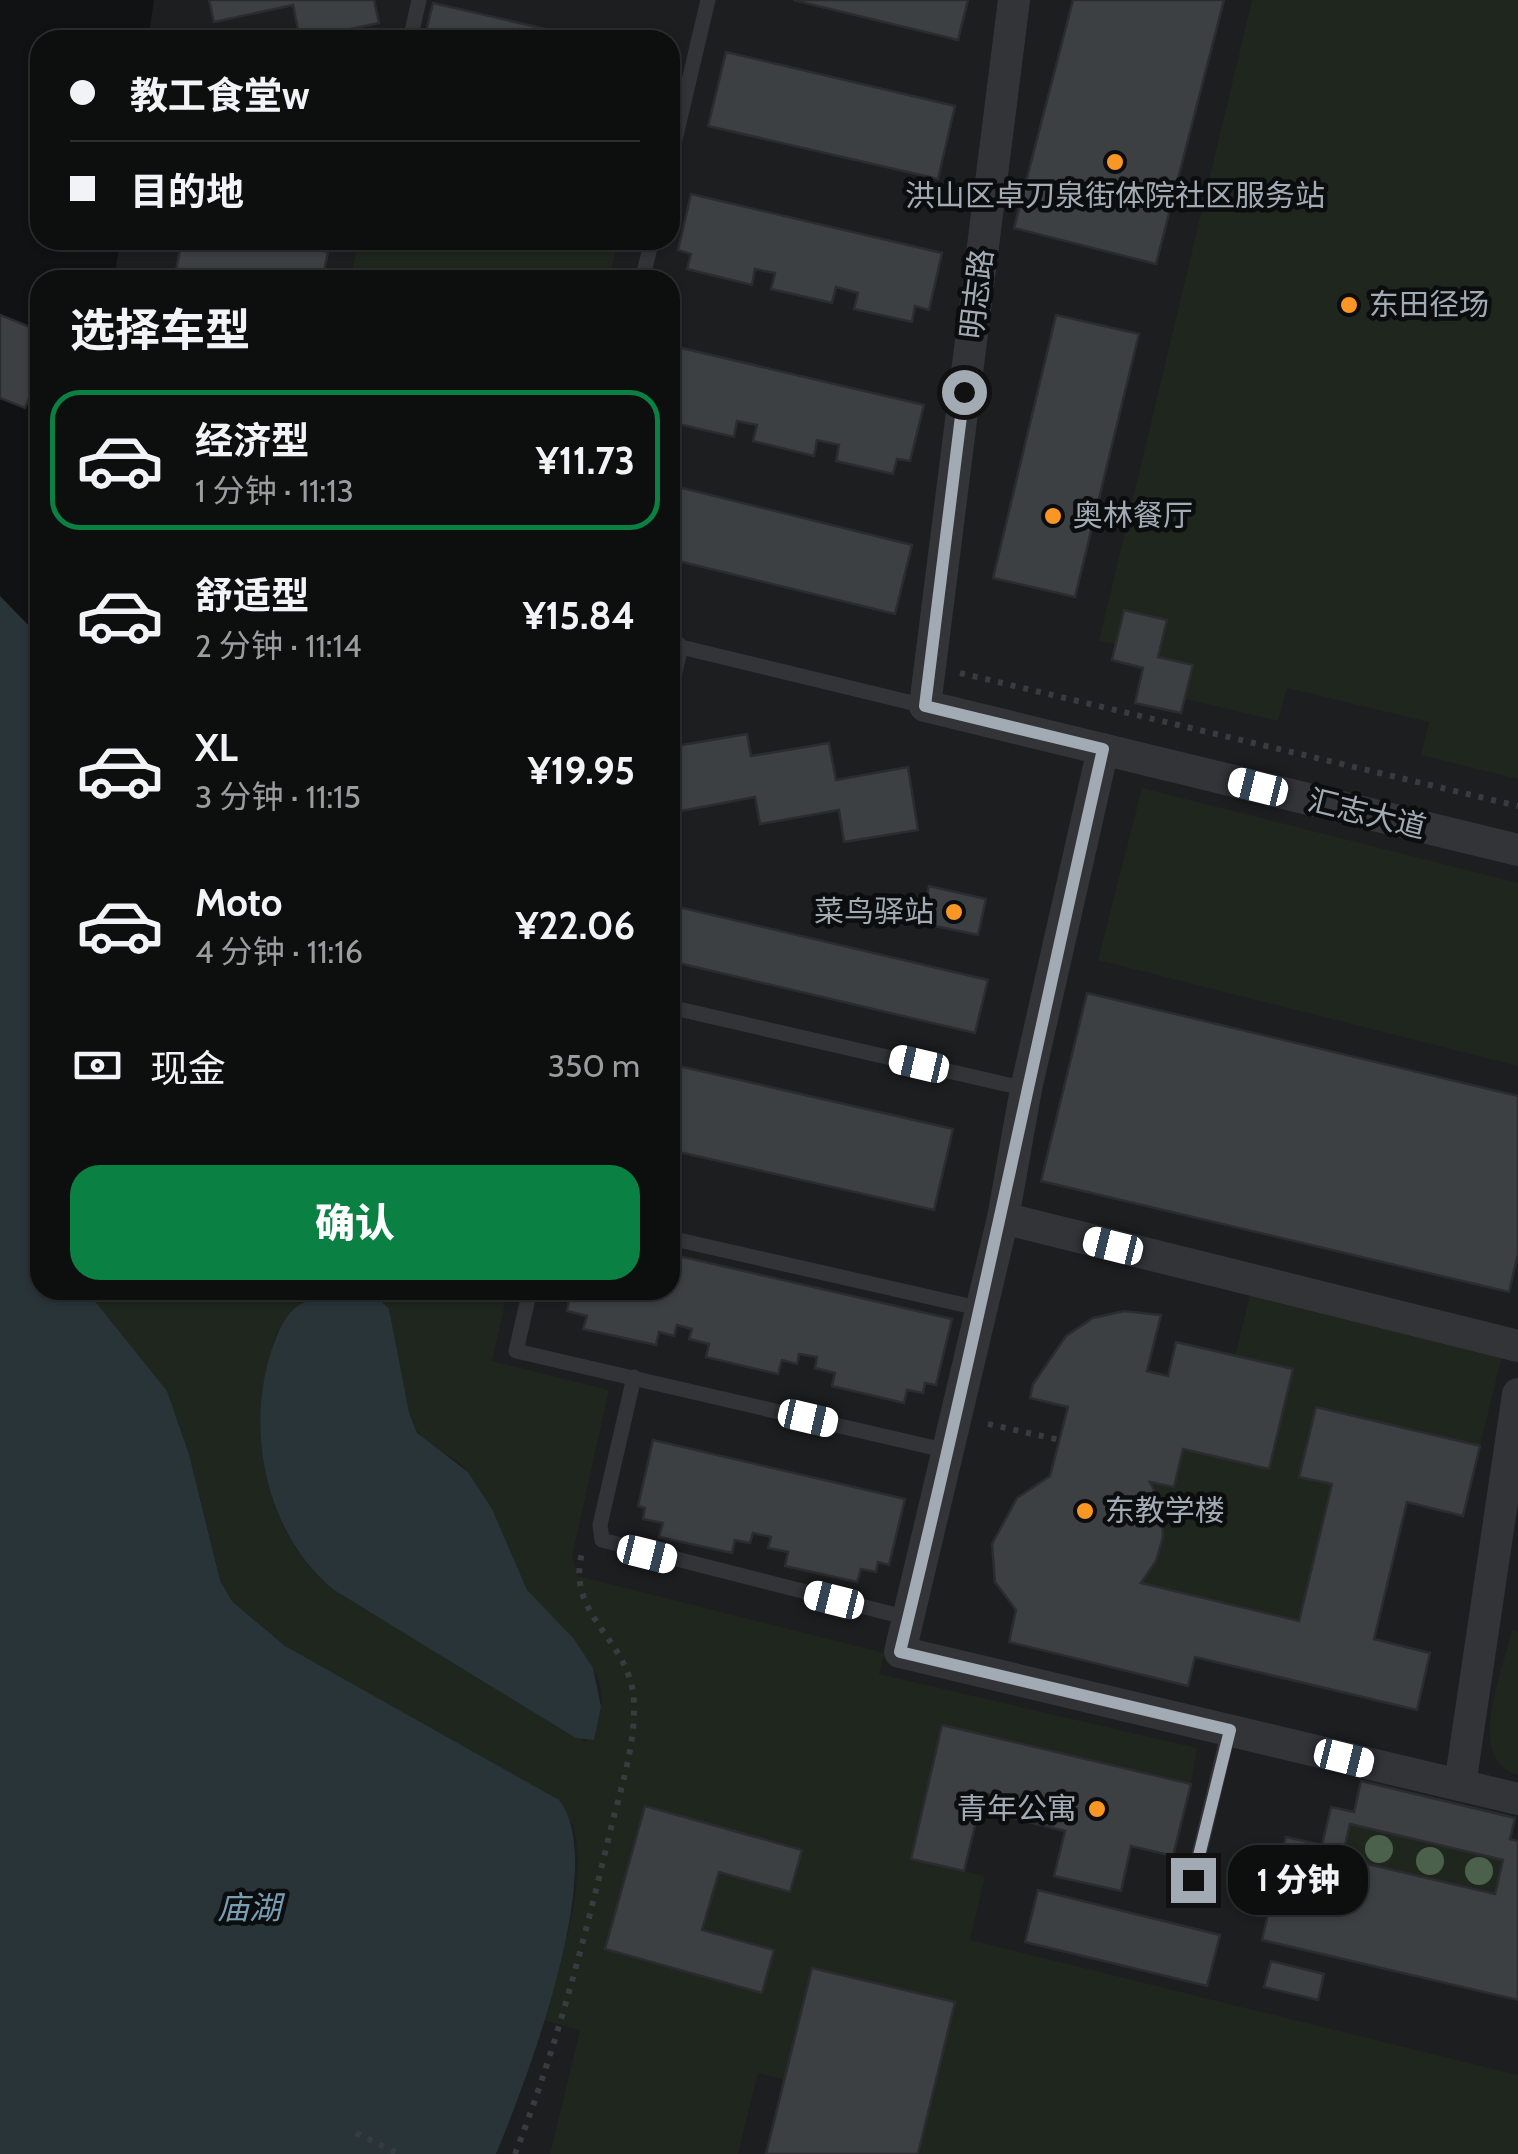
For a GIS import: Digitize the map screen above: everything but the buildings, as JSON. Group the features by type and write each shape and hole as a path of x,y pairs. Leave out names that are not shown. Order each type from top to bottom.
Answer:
{"street":[{"name":"明志路","path":"925,706 1014,0"},
{"name":"汇志大道","path":"925,706 1518,850"},
{"path":"1103,749 1026,1089 1003,1218 900,1652 1518,1799"},
{"path":"1003,1218 1518,1346"},
{"path":"1460,1785 1518,1394"}],"lane":[{"path":"412,30 420,0"},
{"path":"680,118 708,0"},
{"path":"680,641 925,706"},
{"path":"680,1009 1026,1089"},
{"path":"680,1240 982,1309"},
{"path":"528,1300 516,1352 948,1451"},
{"path":"634,1377 599,1532 610,1545 908,1618"},
{"path":"1193,1880 1230,1730"}],"path":[{"path":"930,666 1518,806"},
{"path":"956,1417 1060,1440"},
{"path":"514,2154 575,1978 634,1722 625,1660 592,1616 581,1592 582,1552 599,1532"},
{"path":"356,2133 399,2154"}],"shaded area":[{"path":"154,0 1518,0 1518,2154 496,2154 543,2020 568,1925 225,1591 178,1416 93,1300 680,1300 680,270 116,270 118,250 680,250 680,30 150,30"},
{"name":"东田径场","path":"1252,0 1518,0 1518,779 1421,755 1429,722 1287,688 1278,721 1185,699 1193,665 1158,657 1167,620 1124,610 1116,644 1099,641"},
{"path":"357,250 616,250 611,270 352,270"},
{"path":"1142,788 1518,883 1518,1066 1098,960"},
{"path":"1250,1295 1502,1356 1480,1446 1300,1476 1332,1484 1299,1621 1141,1583 1155,1559 1163,1533 1162,1507 1150,1482 1174,1487 1183,1449 1269,1469 1293,1369 1235,1356"},
{"path":"94,1300 506,1300 492,1361 609,1390 572,1557 578,1576 885,1653 879,1674 1197,1748 1191,1784 942,1725 911,1858 985,1876 970,1940 1518,2075 1518,2154 918,2154 955,2002 812,1968 784,2080 758,2073 738,2154 550,2154 580,2030 543,2020 575,1898 577,1848 573,1824 285,1646 232,1601 220,1580 189,1454 167,1391","holes":["389,1310 402,1386 416,1429 427,1442 468,1472 493,1514 526,1588 596,1675 602,1694 599,1716 586,1742 334,1590 308,1565 289,1536 275,1505 262,1436 268,1366 277,1332","646,1807 802,1850 790,1892 719,1872 702,1930 774,1950 762,1992 605,1948"]},
{"path":"1512,1630 1518,1632 1518,1775 1502,1766 1493,1751 1490,1733 1491,1712"},
{"path":"1350,1824 1503,1860 1495,1894 1342,1858"}],"water":[{"name":"庙湖","path":"0,596 30,627 30,1300 94,1300 167,1391 189,1454 220,1580 232,1601 285,1646 559,1800 572,1830 575,1872 558,1974 526,2077 496,2154 0,2154"},
{"path":"380,1300 389,1309 409,1413 417,1433 468,1472 492,1509 527,1590 574,1639 593,1668 601,1707 594,1740 576,1738 334,1590 311,1568 292,1541 268,1481 260,1416 263,1383 275,1341 288,1315 309,1301"}],"place":[{"name":"洪山区卓刀泉街体院社区服务站","path":"1115,162"},
{"name":"东田径场","path":"1349,305"},
{"name":"奥林餐厅","path":"1053,516"},
{"name":"菜鸟驿站","path":"954,912"},
{"name":"东教学楼","path":"1085,1511"},
{"name":"青年公寓","path":"1097,1809"}],"route":[{"path":"964,392 925,706 1103,749 1026,1089 1003,1218 900,1652 1230,1730 1193,1880"}]}
